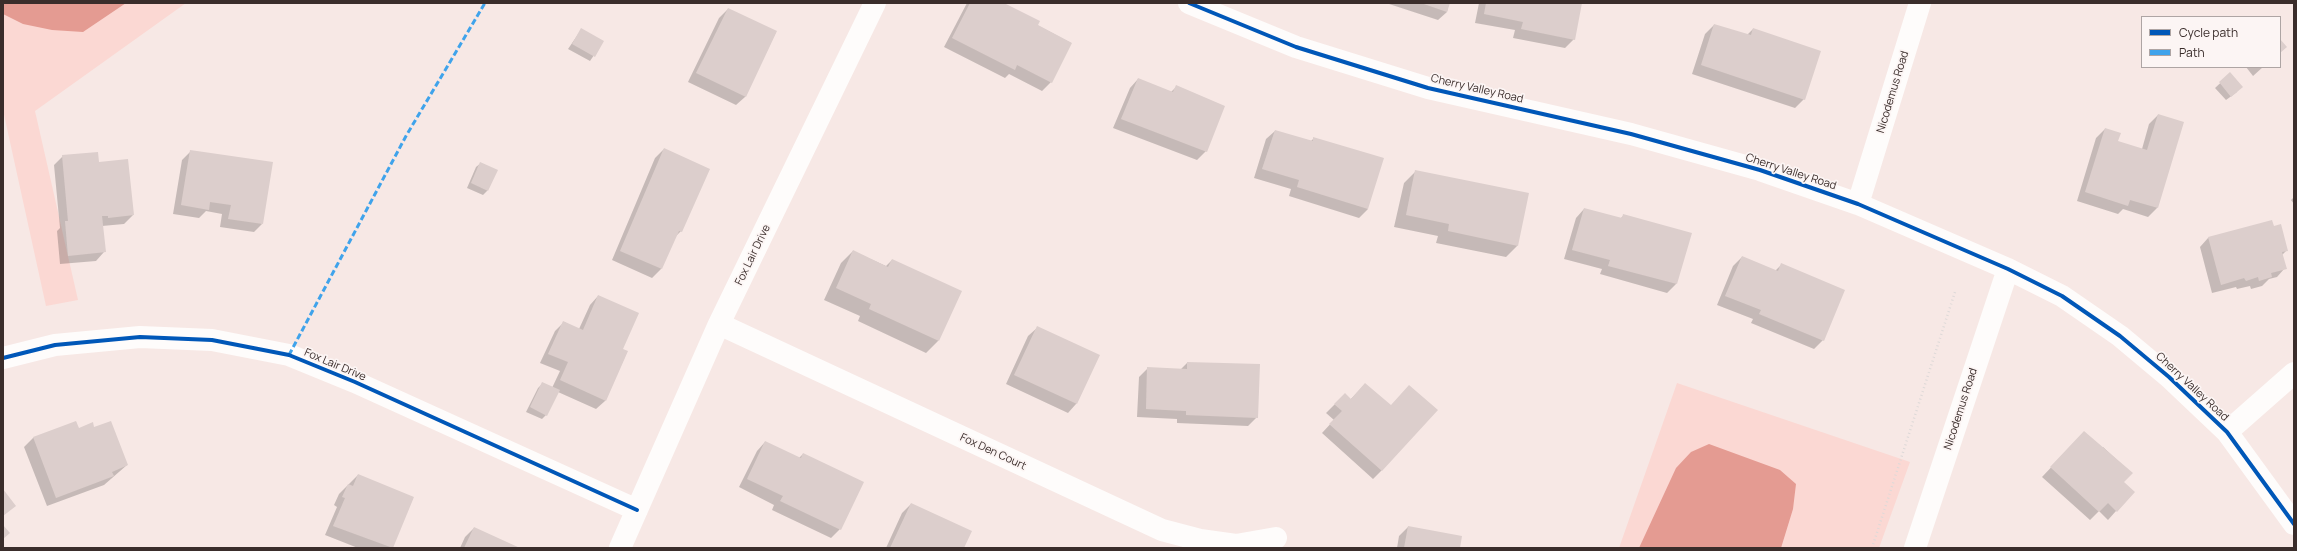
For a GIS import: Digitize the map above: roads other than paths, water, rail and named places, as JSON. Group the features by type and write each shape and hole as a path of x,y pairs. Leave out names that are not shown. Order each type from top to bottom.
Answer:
{"street":[{"name":"Fox Lair Drive","path":"620,548 719,324 875,3"},
{"name":"Cherry Valley Road","path":"1189,3 1296,47 1428,88 1631,134 1760,170 1858,204 2008,269 2062,296 2120,336 2170,377 2227,432 2294,524"},
{"name":"Nicodemus Road","path":"1858,204 1920,3"},
{"name":"Nicodemus Road","path":"1915,548 2008,269"},
{"name":"Fox Den Court","path":"719,324 1162,530 1200,540 1236,545 1276,538"},
{"name":"Fox Lair Drive","path":"3,358 55,345 140,337 212,340 289,356 355,382 637,510"},
{"path":"2227,432 2294,373"}]}
